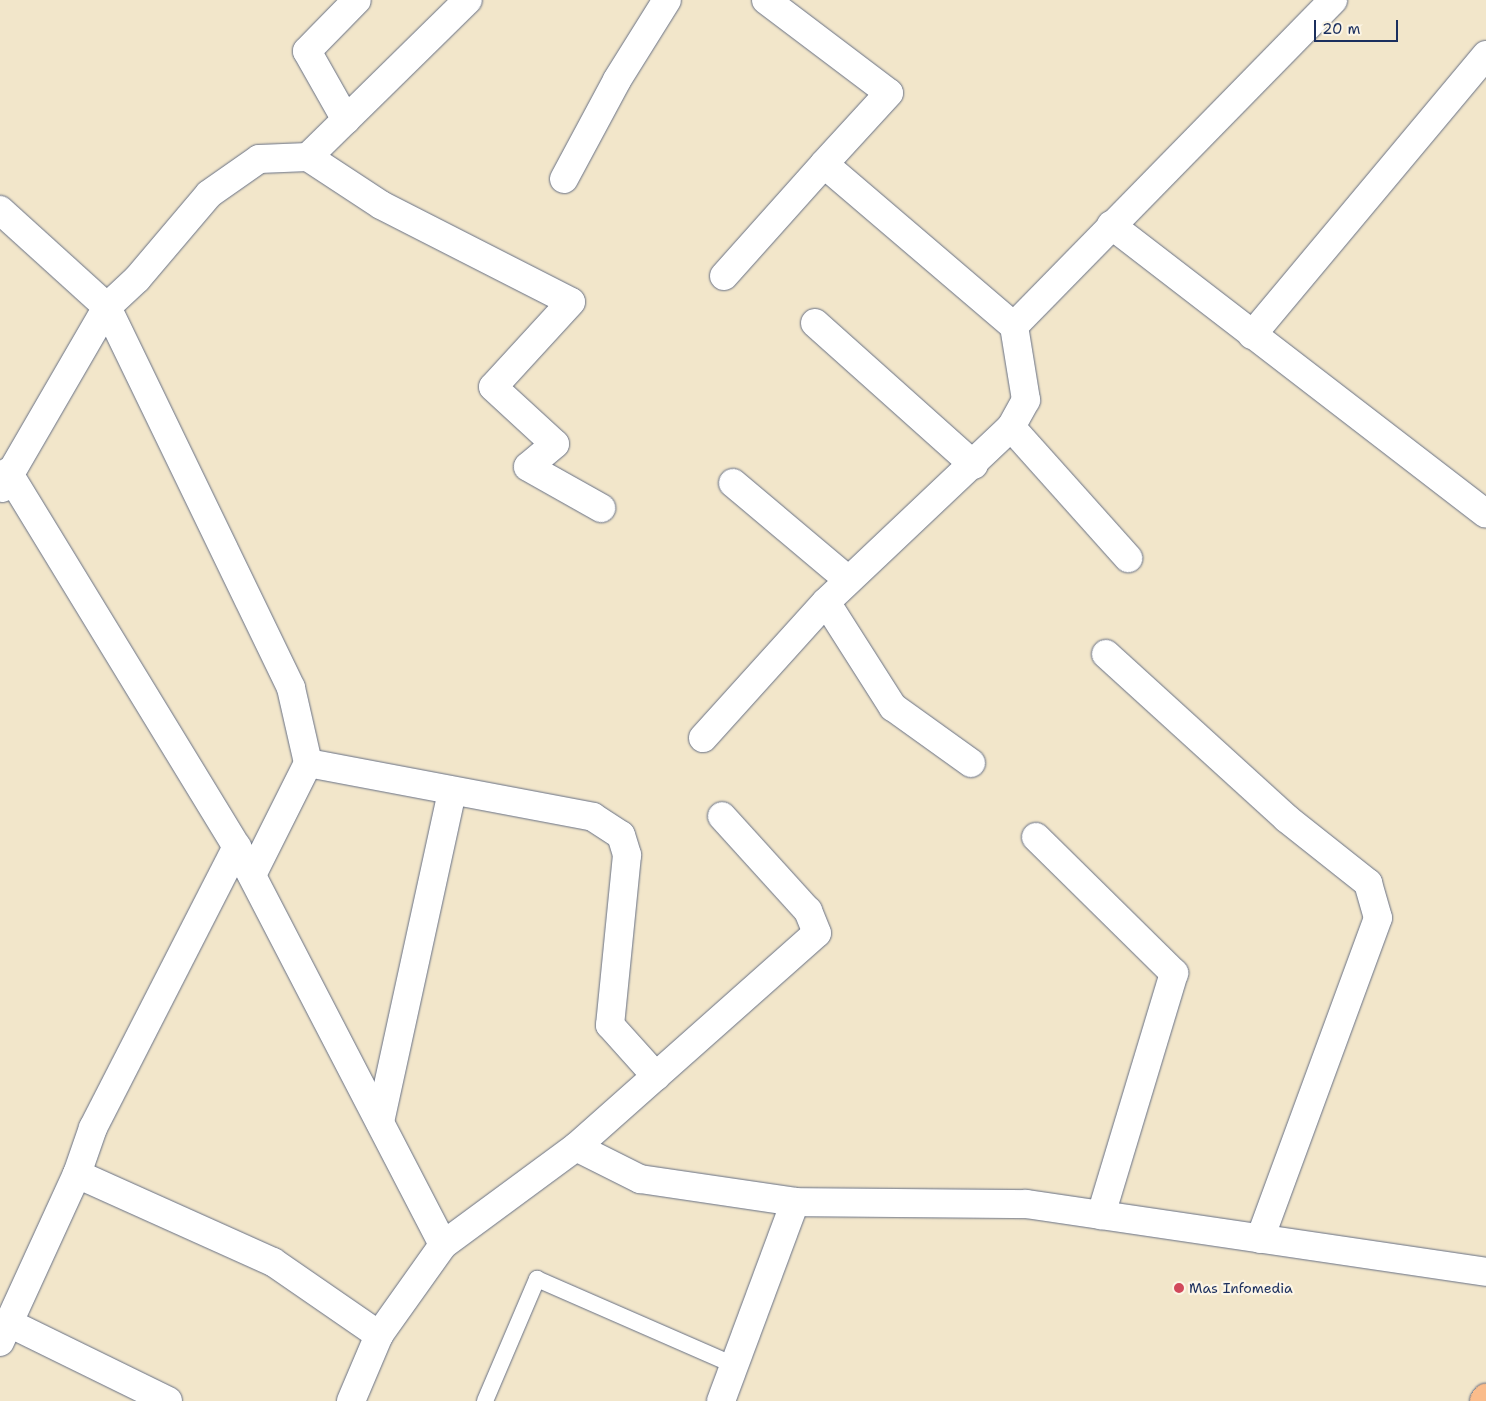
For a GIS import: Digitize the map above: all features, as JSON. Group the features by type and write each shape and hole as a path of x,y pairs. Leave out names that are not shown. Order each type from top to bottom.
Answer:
{"street":[{"path":"346,120 307,51 357,0"},
{"path":"308,156 468,0"},
{"path":"564,179 667,0"},
{"path":"724,276 888,93 766,0"},
{"path":"1014,326 1111,225 1334,0"},
{"path":"1252,335 1486,55"},
{"path":"443,1245 238,847 4,481 106,307 137,279 209,194 260,159 308,156 381,206 571,302 493,387 554,444 528,467 601,508"},
{"path":"703,738 826,602 974,466 1011,427 1026,400 1014,326 824,164"},
{"path":"0,210 106,307 290,688 308,763 252,875"},
{"path":"1111,225 1486,514"},
{"path":"815,323 974,466"},
{"path":"1011,427 1128,558"},
{"path":"733,483 848,580"},
{"path":"826,602 893,708 971,763"},
{"path":"1106,654 1286,818 1368,882 1378,918 1260,1239"},
{"path":"308,763 452,793 593,817 621,835 627,855 610,1025 656,1076"},
{"path":"380,1122 452,793"},
{"path":"351,1401 379,1335 443,1245 576,1147 817,933 808,911 722,816"},
{"path":"1036,837 1174,974 1101,1216"},
{"path":"168,1401 4,1333 77,1174 93,1128 238,847"},
{"path":"576,1147 640,1179 795,1202 1026,1204 1486,1272"},
{"path":"77,1174 273,1262 379,1335"},
{"path":"721,1401 736,1366 795,1202"}],"lane":[{"path":"485,1401 537,1279 736,1366"}],"place":[{"name":"Mas Infomedia","path":"1179,1288"}]}
